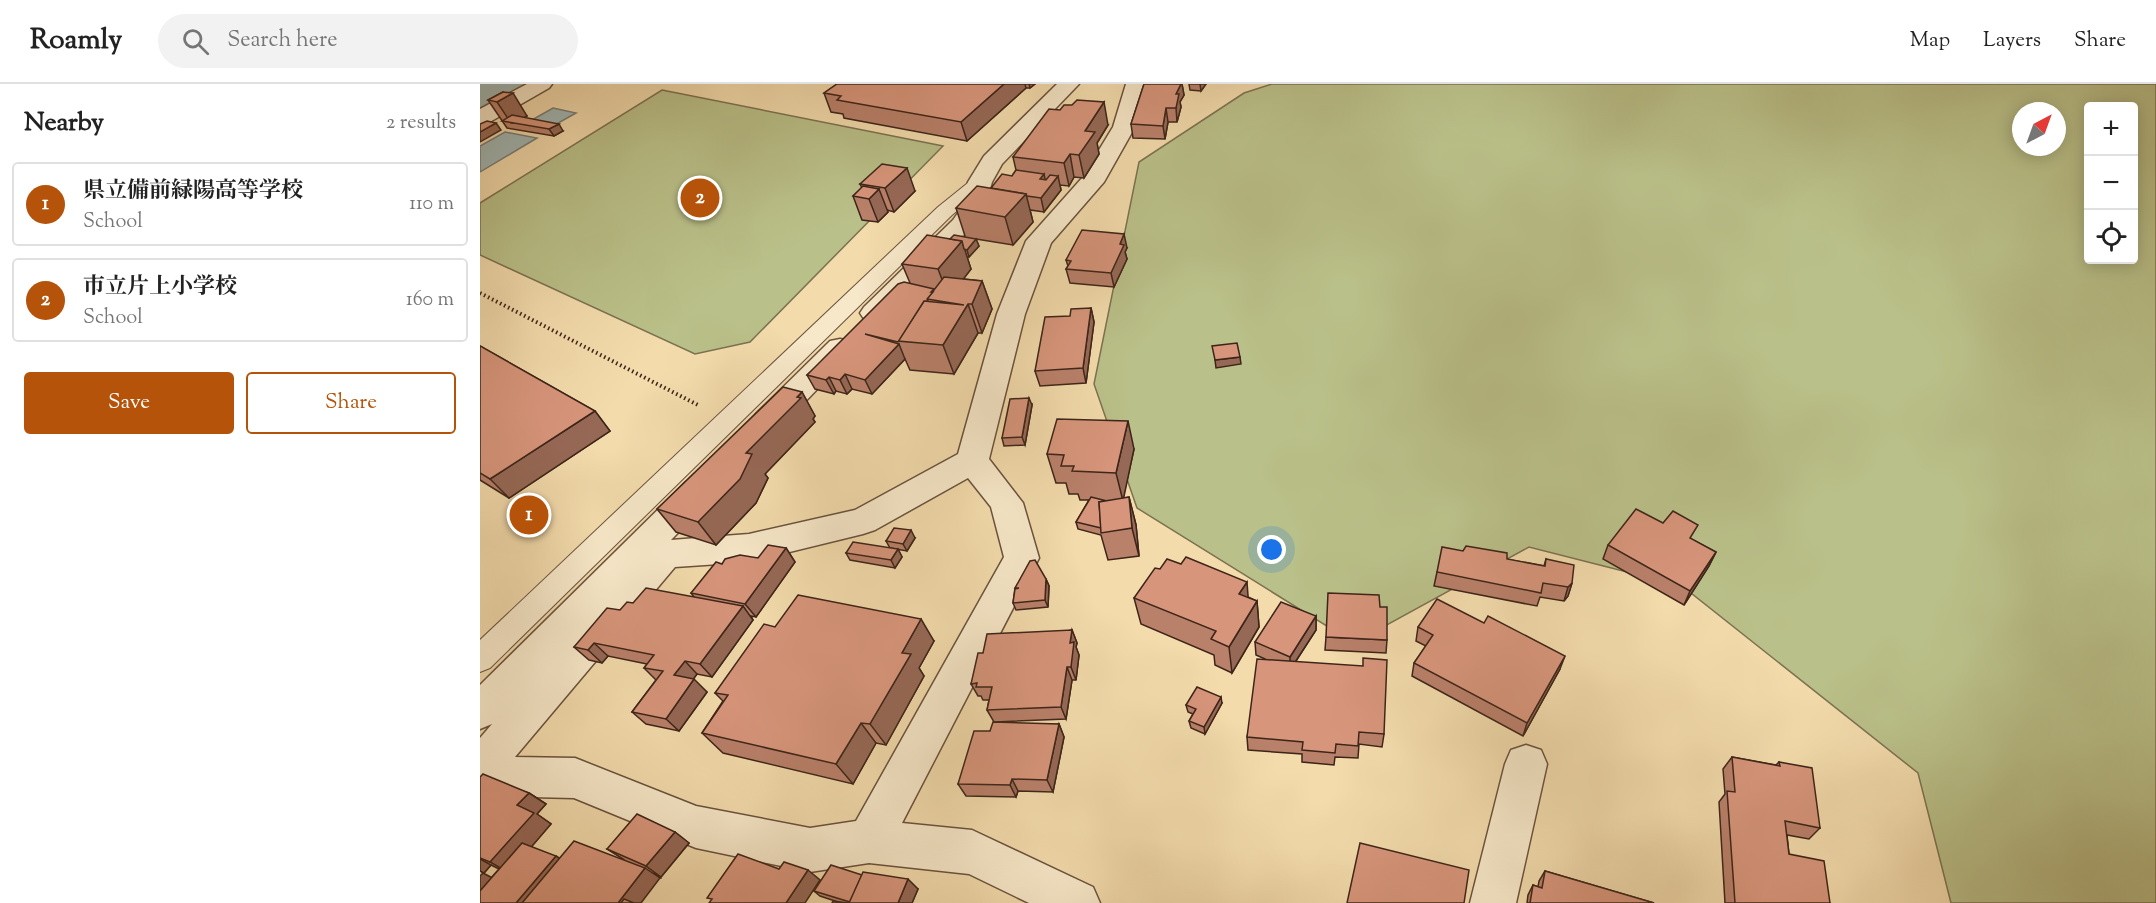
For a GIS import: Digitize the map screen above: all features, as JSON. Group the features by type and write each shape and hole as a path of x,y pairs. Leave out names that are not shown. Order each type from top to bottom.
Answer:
{"street":[{"path":"480,118 542,84"},
{"path":"480,659 737,431 962,225 972,210 980,182 992,161 1069,84"},
{"path":"480,711 661,543 749,548 862,521 972,461 1011,314 1039,241 1092,182 1124,126 1134,87 1138,84"},
{"path":"869,841 1022,558 1006,503 972,461"},
{"path":"480,768 714,475"},
{"path":"1493,903 1526,764"},
{"path":"480,776 575,778 696,827 810,850 869,841 972,852 1077,903"}],"path":[{"path":"480,293 737,431"}],"green space":[{"path":"1272,84 2156,84 2156,903 1951,903 1918,773 1682,586 1529,547 1354,643 1137,508 1094,384 1139,162 1244,93"},
{"path":"662,90 943,146 750,342 695,354 480,255 480,203"}],"water":[{"path":"553,108 576,113 553,126 530,121"},
{"path":"505,132 537,138 480,172 480,146"}],"building":[{"path":"837,84 1004,84 961,122 837,100 841,96 824,93"},
{"path":"1144,84 1181,84 1176,94 1179,94 1176,108 1166,108 1163,126 1131,124"},
{"path":"503,92 513,93 497,102 488,100"},
{"path":"1077,100 1104,102 1085,131 1095,132 1079,155 1070,154 1064,163 1013,157 1049,109 1060,110 1064,105 1072,105"},
{"path":"512,115 559,124 549,129 502,121"},
{"path":"487,121 496,123 480,132 480,124"},
{"path":"882,164 907,168 885,188 860,184"},
{"path":"1016,170 1044,174 1040,179 1046,180 1050,175 1058,176 1041,198 991,188 1002,174 1012,176"},
{"path":"863,186 879,189 869,199 853,196"},
{"path":"977,186 1026,194 1005,217 956,208"},
{"path":"1082,230 1124,234 1120,244 1124,245 1111,273 1066,269 1071,261 1066,260"},
{"path":"927,235 962,241 938,269 902,264"},
{"path":"954,235 976,239 967,250 964,249 962,241 950,239"},
{"path":"944,277 982,281 972,304 968,304 943,345 898,341 924,301 964,305 927,299"},
{"path":"904,282 934,289 898,342 865,334 899,344 865,380 845,374 840,380 829,377 826,380 807,375 898,284"},
{"path":"1091,308 1083,368 1035,371 1045,317 1070,316 1071,309"},
{"path":"1237,343 1240,357 1215,360 1212,346"},
{"path":"480,346 595,411 490,479 480,473"},
{"path":"783,387 802,392 797,397 801,398 746,453 752,454 740,479 698,522 657,509"},
{"path":"1029,398 1022,437 1002,438 1010,399"},
{"path":"1057,419 1128,421 1116,473 1072,471 1074,466 1061,466 1064,455 1047,454"},
{"path":"1091,497 1107,501 1099,502 1101,528 1076,522"},
{"path":"1129,497 1132,528 1101,533 1099,502"},
{"path":"1636,509 1663,523 1673,511 1698,525 1690,538 1716,552 1690,591 1608,545"},
{"path":"894,528 911,530 903,544 886,541"},
{"path":"853,542 898,549 891,560 846,553"},
{"path":"768,545 786,548 745,604 691,593 716,562 722,564 725,559 740,555 758,558"},
{"path":"1466,546 1507,553 1507,559 1545,566 1546,559 1574,565 1572,583 1568,587 1543,583 1541,593 1437,572 1442,547 1463,551"},
{"path":"1186,557 1247,582 1239,594 1257,601 1229,647 1211,639 1216,631 1134,598 1155,568 1160,569 1167,559 1181,564"},
{"path":"1035,560 1046,579 1045,600 1013,603 1015,589 1019,588 1015,588 1030,561"},
{"path":"646,588 743,606 700,664 685,661 674,675 694,679 666,719 632,712 663,671 644,668 654,655 594,643 588,650 574,647 607,608 620,610 627,602 633,603"},
{"path":"1328,593 1379,595 1380,607 1387,607 1387,640 1326,637"},
{"path":"798,595 921,619 902,653 911,654 870,724 861,723 836,764 702,733 728,695 715,693 764,624 775,627"},
{"path":"1437,599 1484,623 1488,616 1565,656 1527,723 1414,663 1433,635 1418,627"},
{"path":"1281,602 1316,616 1290,657 1255,642"},
{"path":"1072,630 1070,643 1074,642 1071,667 1067,667 1061,707 987,710 992,687 976,687 977,683 971,684 978,653 983,653 987,634"},
{"path":"1363,658 1387,660 1384,734 1359,732 1358,746 1336,744 1335,753 1302,750 1303,742 1247,737 1257,659 1363,666"},
{"path":"1197,687 1221,697 1204,727 1189,721 1196,709 1186,705"},
{"path":"993,722 1059,724 1047,780 1012,779 1010,785 958,784 974,731 990,731"},
{"path":"1732,757 1780,766 1779,762 1812,768 1820,828 1785,821 1789,854 1824,861 1830,903 1735,903 1727,791 1735,792"},
{"path":"483,774 529,793 517,805 534,813 490,862 480,858 480,777"},
{"path":"637,814 675,832 646,866 607,849"},
{"path":"574,841 645,868 618,903 522,903"},
{"path":"522,843 556,856 516,903 480,903 480,891"},
{"path":"1360,843 1469,870 1464,903 1347,903"},
{"path":"738,854 779,869 784,862 808,870 786,903 709,903 712,899 707,898"},
{"path":"831,865 862,875 850,902 814,891"},
{"path":"1545,871 1654,903 1530,903 1533,885 1542,888"},
{"path":"863,872 908,879 898,903 849,903"},
{"path":"624,899 634,903 621,903"}],"waterway":[{"path":"480,99 501,84"}],"place":[{"name":"市立片上小学校","path":"700,198"},
{"name":"県立備前緑陽高等学校","path":"529,515"}]}
